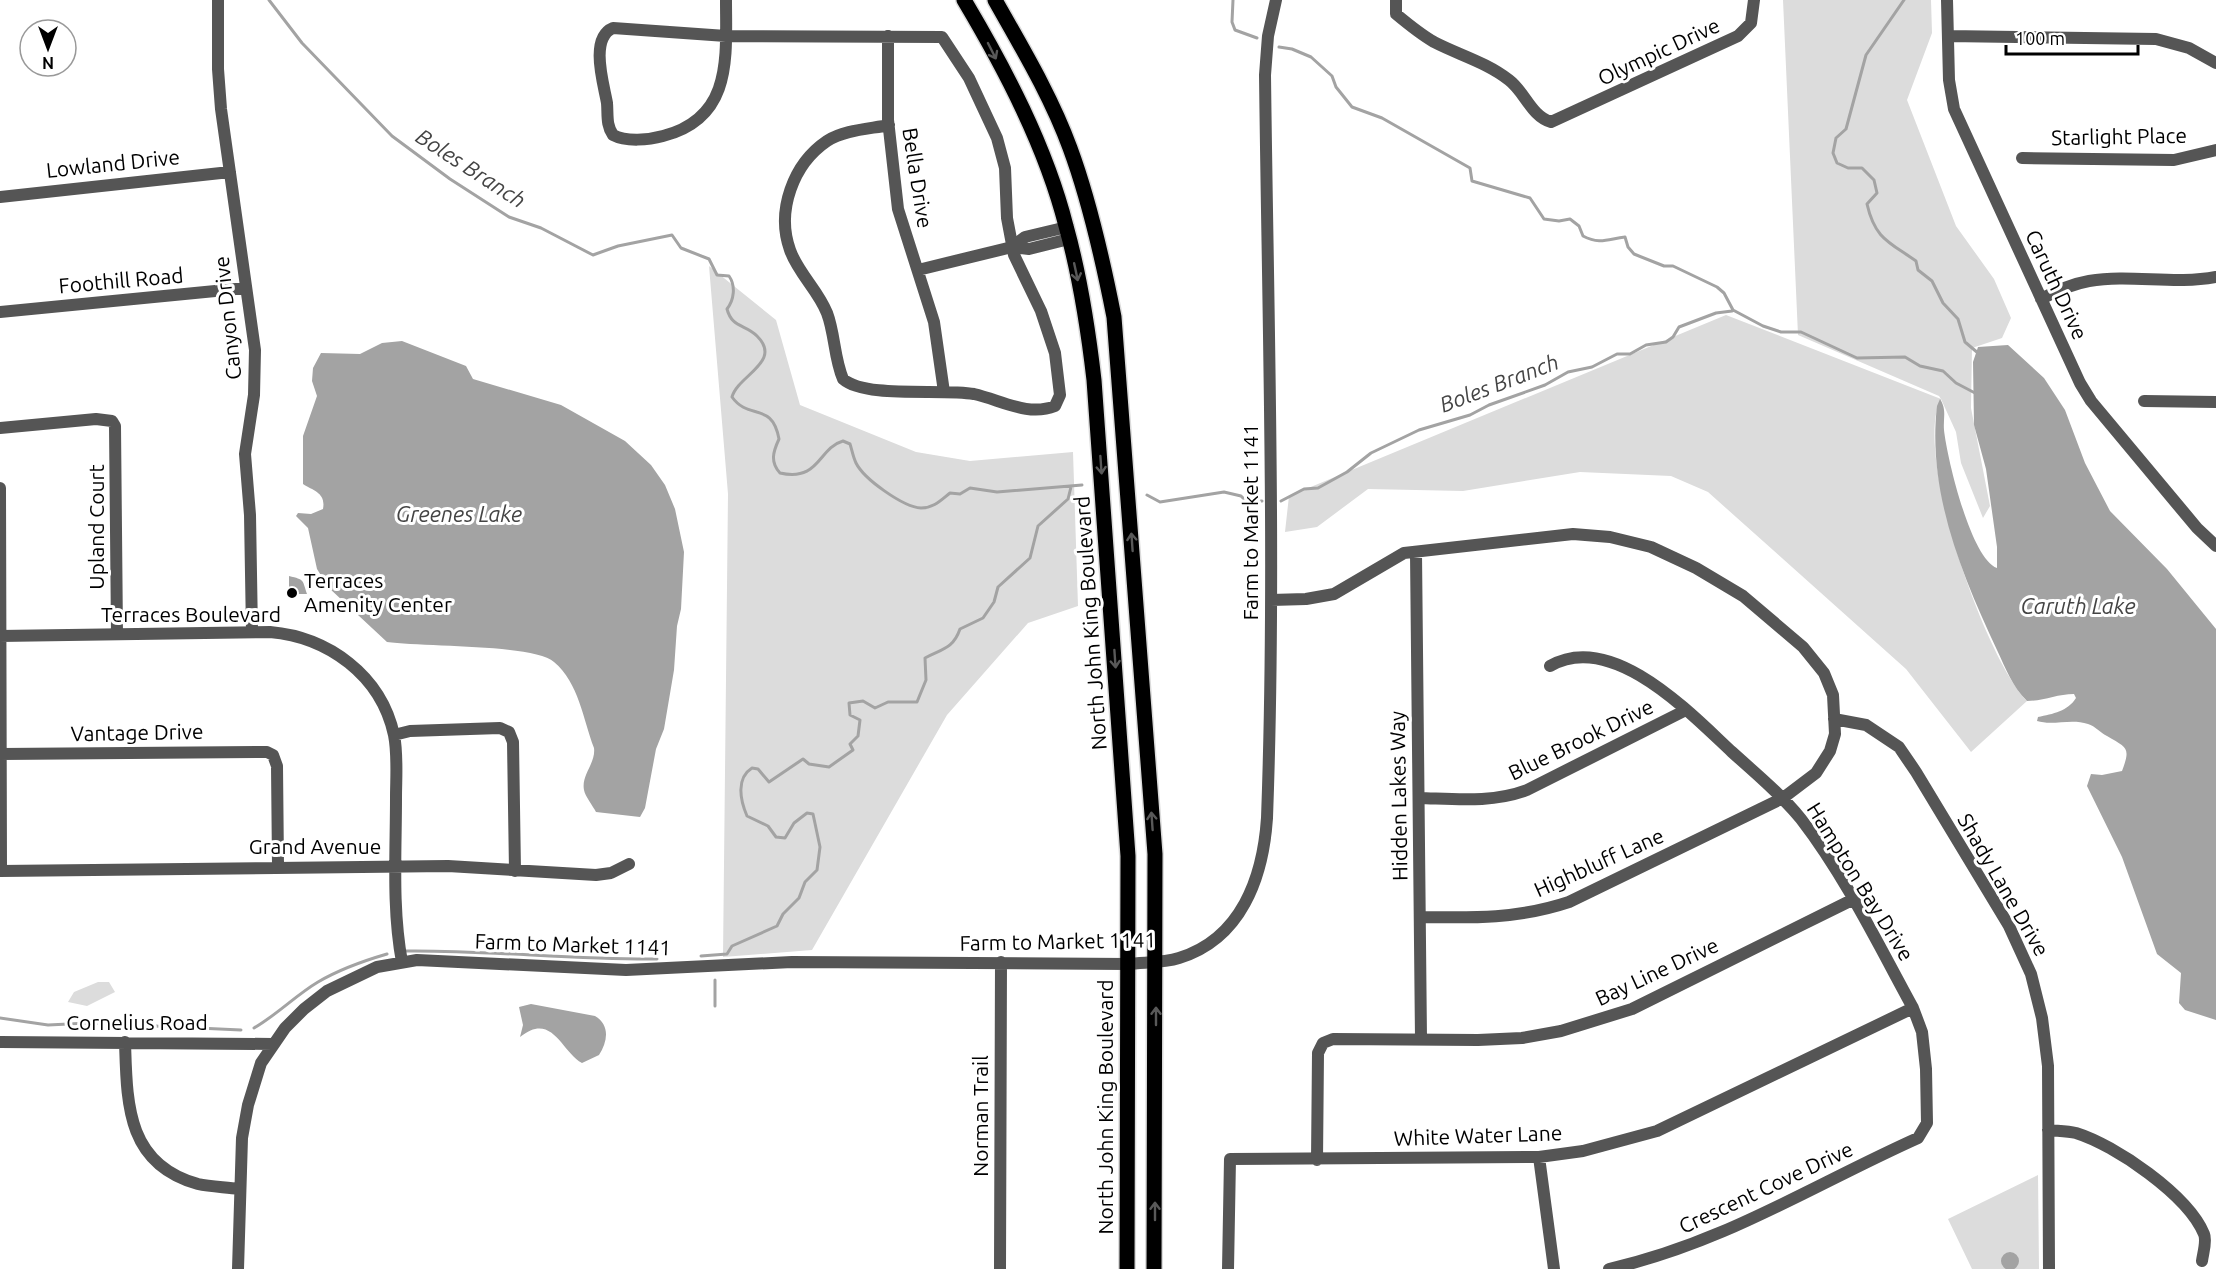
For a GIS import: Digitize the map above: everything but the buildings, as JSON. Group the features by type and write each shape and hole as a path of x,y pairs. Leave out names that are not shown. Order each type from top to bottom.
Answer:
{"main road":[{"name":"North John King Boulevard","path":"964,0 1017,100 1047,170 1068,233 1087,320 1095,380 1128,856 1127,1269"},
{"path":"995,0 1041,82 1066,138 1092,226 1114,317 1155,854 1154,1269"},
{"path":"1068,233 1092,226"},
{"path":"1108,566 1134,565"}],"street":[{"name":"Canyon Drive","path":"218,0 219,90 255,350 254,395 245,454 250,515 252,632"},
{"path":"726,0 726,36 722,85 712,103 694,122 661,137 623,138 613,135 608,124 600,68 602,40 609,30 617,28 726,36 942,37 969,78 997,138 1005,168 1007,218 1012,247 1051,336 1059,395 1055,406 1024,409 974,394 862,387 843,379 828,314 790,250 785,228 786,203 797,176 828,141 853,131 889,125"},
{"name":"Farm to Market 1141","path":"238,1269 242,1138 248,1105 261,1063 285,1028 327,991 377,967 402,962 451,961 626,970 792,962 1128,964 1178,958 1216,938 1241,912 1258,879 1265,849 1267,818 1271,600 1270,313 1265,75 1268,36 1276,0"},
{"name":"Olympic Drive","path":"1396,0 1396,14 1413,28 1434,42 1500,73 1525,96 1538,116 1551,122 1738,36 1751,23 1754,0"},
{"name":"Caruth Drive","path":"1947,0 1949,80 1954,109 2041,299 2091,401 2197,528 2216,546"},
{"name":"Bella Drive","path":"888,36 889,125 900,222 934,322 944,392"},
{"path":"1948,36 2156,39 2189,48 2216,63"},
{"name":"Starlight Place","path":"2022,158 2174,160 2216,150"},
{"name":"Lowland Drive","path":"0,196 230,172"},
{"path":"918,270 1012,247 1025,237 1068,233"},
{"path":"2041,299 2090,281 2181,281 2216,277"},
{"name":"Foothill Road","path":"0,312 246,288"},
{"path":"2144,401 2216,402"},
{"name":"Upland Court","path":"0,428 96,419 112,421 117,433 117,634"},
{"path":"0,488 0,871"},
{"name":"Highbluff Lane","path":"1271,600 1306,599 1334,594 1356,584 1382,564 1404,553 1573,534 1610,537 1651,547 1696,568 1743,596 1803,647 1824,673 1833,695 1835,734 1830,751 1816,773 1783,798 1569,902 1537,913 1485,918 1420,917"},
{"name":"Hidden Lakes Way","path":"1416,553 1421,1039"},
{"name":"Terraces Boulevard","path":"0,636 290,633 309,639 348,661 376,694 394,735 397,926 402,962"},
{"name":"Hampton Bay Drive","path":"1550,666 1565,658 1585,658 1636,672 1661,688 1783,798 1821,848 1913,1008 1922,1032 1927,1122"},
{"name":"Blue Brook Drive","path":"1419,798 1492,799 1509,796 1527,790 1686,710"},
{"name":"Shady Lane Drive","path":"1834,719 1866,725 1899,747 2008,926 2031,974 2042,1018 2048,1066 2049,1269"},
{"path":"394,735 410,731 500,728 509,732 513,742 515,871"},
{"name":"Vantage Drive","path":"1,754 260,750 273,755 278,766 278,866"},
{"name":"Grand Avenue","path":"0,871 278,866 448,866 596,875 611,873 629,864"},
{"name":"Bay Line Drive","path":"1317,1160 1318,1053 1323,1043 1333,1038 1522,1038 1561,1031 1632,1009 1852,900"},
{"name":"Norman Trail","path":"1000,1269 1001,962"},
{"name":"White Water Lane","path":"1228,1269 1230,1159 1539,1157 1583,1151 1656,1131 1913,1008"},
{"name":"Cornelius Road","path":"0,1042 273,1044"},
{"path":"125,1042 129,1109 141,1144 157,1162 187,1180 199,1184 239,1189"},
{"name":"Crescent Cove Drive","path":"1609,1269 1666,1254 1723,1233 1918,1138 1927,1122"},
{"path":"2048,1130 2075,1133 2138,1167 2165,1186 2190,1209 2205,1236 2202,1261"},
{"path":"1539,1157 1554,1269"}],"shaded area":[{"path":"1783,0 1931,0 1932,33 1907,100 1956,226 1994,279 2011,318 2002,338 1972,348 1971,408 1990,506 1983,518 1961,463 1956,432 1939,396 1798,335"},
{"path":"709,266 776,320 800,405 916,452 970,461 1073,452 1078,606 1028,623 947,715 812,950 723,957 728,494"},
{"path":"1726,315 1941,399 1935,426 1936,463 1958,554 1992,644 2010,678 2027,701 1971,752 1906,669 1708,492 1671,476 1580,472 1463,491 1368,489 1317,527 1285,532 1289,496"},
{"path":"98,982 109,982 115,992 87,1006 68,1002 74,992"},
{"path":"2038,1175 2039,1269 1972,1269 1948,1219"}],"water":[{"name":"Greenes Lake","path":"402,341 466,366 473,379 561,405 625,441 651,465 665,485 675,509 684,552 681,609 664,729 656,749 645,808 640,817 596,812 587,798 584,785 593,759 594,748 575,691 554,662 543,656 502,649 387,642 329,588 317,569 308,528 296,516 298,513 311,514 323,509 321,496 303,484 303,436 317,396 312,381 313,368 321,353 360,354 382,343"},
{"name":"Caruth Lake","path":"2008,345 2044,378 2065,410 2085,463 2110,511 2167,569 2216,629 2216,1020 2185,1010 2179,1003 2181,973 2157,954 2122,857 2087,786 2091,774 2102,775 2122,771 2126,757 2125,749 2093,726 2082,722 2037,721 2038,717 2064,709 2076,698 2074,694 2068,694 2027,701 2017,689 2006,671 1971,592 1950,532 1937,470 1935,438 1937,406 1940,399 1944,410 1946,444 1962,506 1978,547 1987,561 1997,568 1997,547 1986,469 1974,425 1973,362 1978,347"},
{"path":"289,576 302,581 307,594 294,594 289,590"},
{"path":"531,1004 595,1016 603,1024 606,1034 599,1055 582,1063 555,1036 540,1028 531,1030 520,1037 523,1025 519,1007"},
{"path":"2010,1252 2016,1255 2019,1261 2016,1267 2010,1270 2004,1267 2001,1261 2004,1255"}],"waterway":[{"name":"Boles Branch","path":"269,0 302,43 392,136 450,179 509,217 541,228 593,255 618,246 672,235 681,248 709,259 717,275 729,276 733,288 733,297 727,309 729,315 732,320 757,336 764,345 765,353 762,361 736,389 732,397 746,408 766,415 776,427 779,439 774,457 775,465 780,473 803,473 811,469 828,450 843,441 850,444 856,463 875,484 904,503 921,508 934,505 950,493 960,494 970,488 997,492 1082,485"},
{"path":"1233,0 1232,22 1235,30 1257,38"},
{"path":"1904,0 1866,55 1846,129 1836,138 1833,153 1837,163 1848,168 1862,168 1874,180 1877,193 1867,204 1874,225 1884,238 1916,261 1918,270 1932,281 1943,303 1958,319 1965,342 1978,353"},
{"path":"1279,47 1292,49 1311,57 1332,76 1336,87 1352,107 1382,118 1470,168 1472,181 1530,198 1544,219 1559,221 1570,219 1579,226 1583,236 1594,240 1604,241 1625,237 1628,247 1634,254 1664,266 1673,266 1717,287 1724,293 1733,310 1763,326 1781,332 1801,332 1857,358 1905,357 1920,366 1943,371 1956,383 1975,393"},
{"name":"Boles Branch","path":"1281,501 1304,489 1318,488 1347,472 1371,453 1419,430 1470,415 1489,405 1545,385 1568,372 1592,367 1617,354 1630,354 1646,345 1666,342 1673,337 1679,327 1716,313 1732,311"},
{"path":"701,956 727,954 732,946 777,926 783,914 799,898 805,882 817,870 820,847 813,814 807,813 794,823 785,838 776,837 768,826 747,816 741,790 743,777 752,768 758,769 769,782 803,759 809,764 829,767 853,750 850,744 858,736 860,720 850,715 849,703 863,701 875,708 888,702 917,702 926,680 925,658 950,645 960,629 983,618 994,602 998,587 1030,558 1038,526 1068,499 1071,487"},
{"name":"Boles Branch","path":"1147,495 1160,502 1224,492 1241,496 1246,501 1262,501"},
{"path":"406,951 657,959"},
{"path":"254,1028 326,977 387,954"},
{"path":"715,980 715,1006"},
{"path":"0,1018 48,1025 89,1023 241,1030"}],"place":[{"name":"Terraces Amenity Center","path":"292,593"}]}
